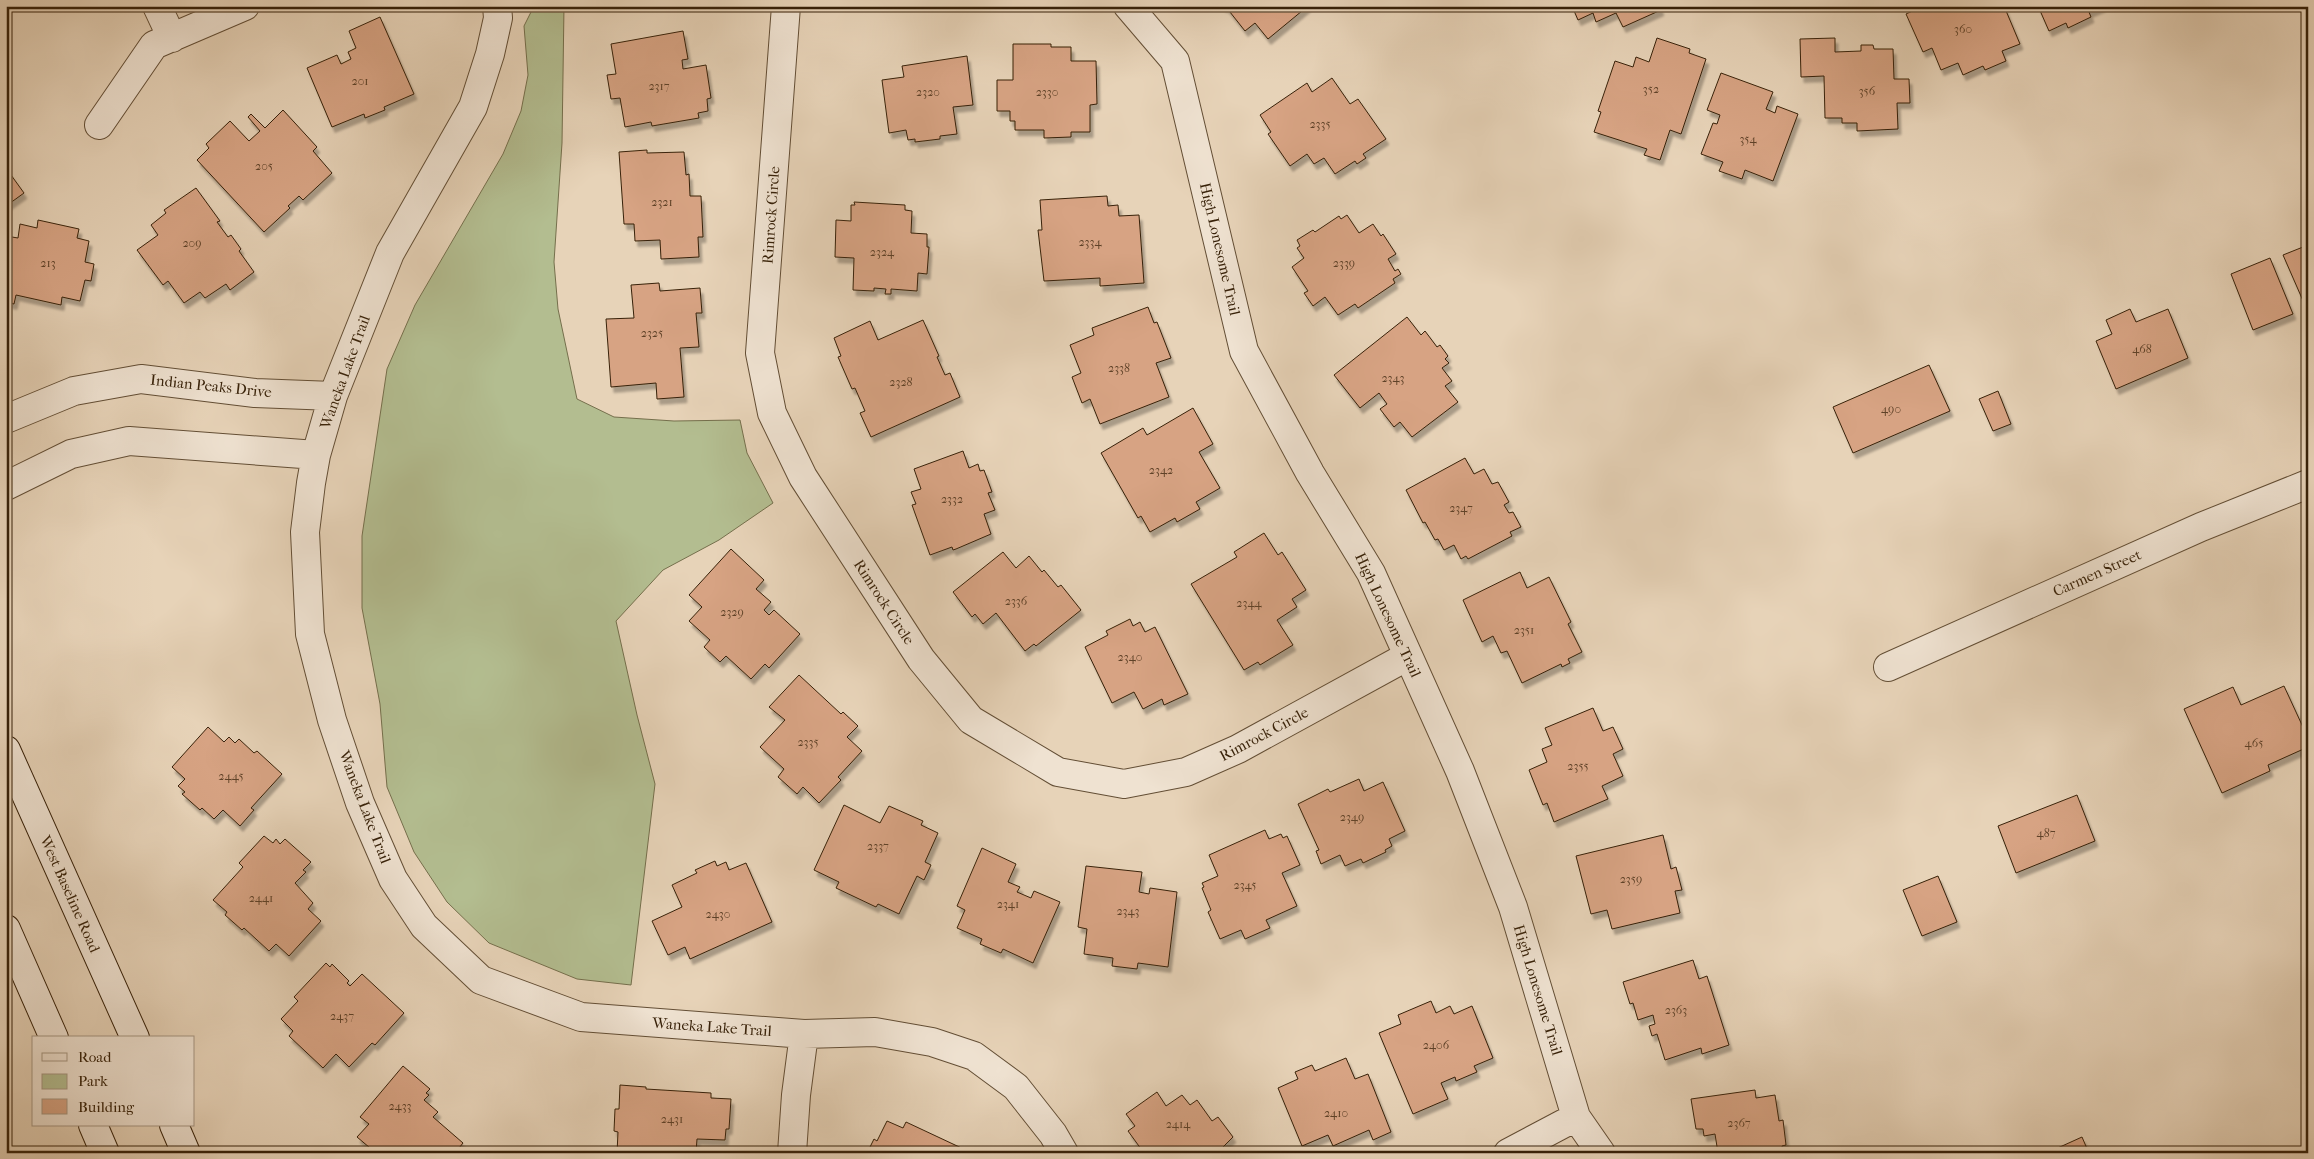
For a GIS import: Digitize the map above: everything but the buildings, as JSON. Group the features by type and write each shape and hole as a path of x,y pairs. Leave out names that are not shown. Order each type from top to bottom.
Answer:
{"street":[{"path":"157,6 172,38"},
{"path":"99,125 154,45 244,6"},
{"name":"Waneka Lake Trail","path":"497,6 498,18 490,54 472,107 390,254 333,396 316,455 305,532 310,634 332,720 360,803 393,879 424,926 481,980 581,1018 804,1034 875,1032 932,1042 974,1056 1016,1087 1064,1153"},
{"name":"Rimrock Circle","path":"786,6 760,353 772,413 808,485 921,659 971,720 1058,772 1124,784 1186,772 1238,749 1408,656"},
{"name":"High Lonesome Trail","path":"1128,6 1175,60 1244,352 1310,473 1371,573 1460,771 1513,907 1576,1117 1601,1153"},
{"name":"Indian Peaks Drive","path":"6,420 74,391 141,378 255,392 333,396"},
{"path":"6,486 71,454 129,441 316,455"},
{"name":"Carmen Street","path":"1888,667 2201,527 2308,484"},
{"name":"West Baseline Road","path":"6,750 134,1036"},
{"path":"6,929 53,1036"},
{"path":"792,1153 796,1095 804,1034"},
{"path":"1508,1153 1576,1117"},
{"path":"93,1126 105,1153"},
{"path":"174,1126 186,1153"}],"green space":[{"path":"534,6 564,6 562,143 554,262 558,309 577,399 614,417 674,421 740,420 747,453 773,503 719,540 663,570 616,621 655,784 631,985 577,979 489,943 447,902 414,852 387,787 380,704 362,608 362,536 387,369 415,305 503,154 521,111 528,75 524,26"}]}
